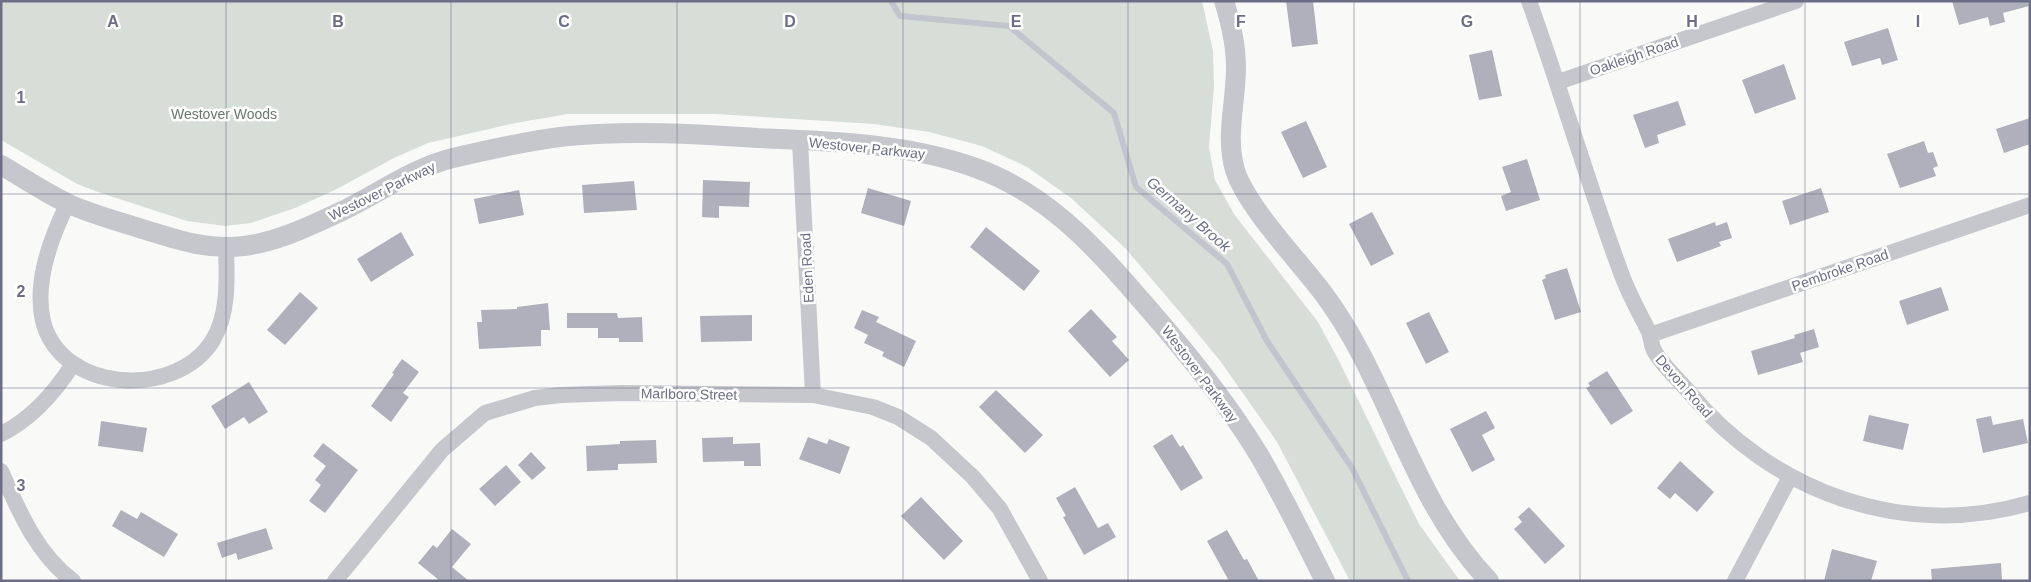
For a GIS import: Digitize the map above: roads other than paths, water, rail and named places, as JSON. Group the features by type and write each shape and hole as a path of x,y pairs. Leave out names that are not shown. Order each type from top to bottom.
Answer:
{"street":[{"path":"1224,1 1232,29 1236,68 1231,146 1232,160 1242,187 1336,310 1358,350 1437,513 1456,542 1489,581"},
{"name":"Devon Road","path":"1528,1 1558,82 1620,272 1650,335 1653,349 1706,413 1736,441 1790,477 1834,496 1898,514 1935,517 1976,515 2030,503"},
{"name":"Oakleigh Road","path":"1558,82 1796,1"},
{"name":"Westover Parkway","path":"1,164 68,204 182,242 226,247 256,244 304,228 345,210 404,177 435,164 535,141 589,135 675,134 898,149 975,167 1016,186 1064,220 1116,270 1168,330 1218,395 1263,462 1325,581"},
{"name":"Eden Road","path":"800,141 813,395"},
{"path":"68,204 52,244 43,277 40,300 44,323 56,347 73,364 101,376 134,379 171,374 198,359 214,338 224,309 227,277 226,247"},
{"name":"Pembroke Road","path":"1650,335 2030,205"},
{"path":"1,434 14,427 41,405 73,364"},
{"name":"Marlboro Street","path":"334,581 442,450 485,413 534,398 621,393 813,395 873,406 898,417 931,438 973,477 1000,509 1040,581"},
{"path":"1,471 31,534 48,556 73,581"},
{"path":"1736,581 1790,477"}],"waterway":[{"name":"Germany Brook","path":"891,1 900,16 1009,26 1114,113 1136,187 1227,264 1267,341 1352,468 1408,581"}],"park label":[{"name":"Westover Woods","path":"224,114"}]}
